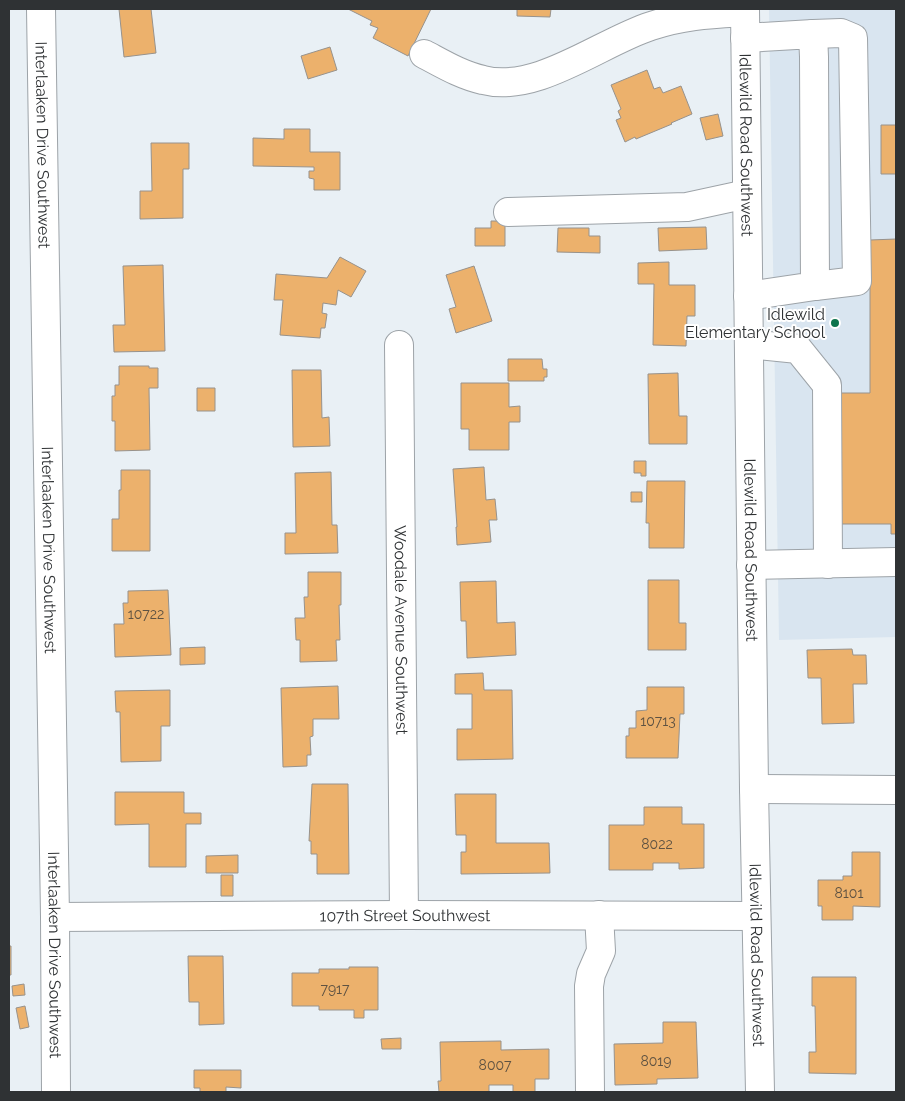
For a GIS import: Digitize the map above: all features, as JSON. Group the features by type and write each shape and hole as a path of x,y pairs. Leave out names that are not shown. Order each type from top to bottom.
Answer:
{"street":[{"name":"Interlaaken Drive Southwest","path":"41,9 56,1092"},
{"path":"424,54 455,71 484,81 508,82 533,78 650,26 697,14 745,20 813,34 841,33 853,38 857,281 748,296"},
{"name":"Idlewild Road Southwest","path":"745,20 754,789 760,1092"},
{"path":"813,34 815,286"},
{"path":"508,212 687,207 747,194"},
{"path":"749,344 798,349 826,385 828,564"},
{"name":"Woodale Avenue Southwest","path":"399,345 404,915"},
{"path":"751,565 896,562"},
{"path":"754,789 896,790"},
{"path":"590,1092 589,986 591,974 601,951 599,915"},
{"name":"107th Street Southwest","path":"55,916 756,916"}],"shaded area":[{"name":"Idlewild Elementary School","path":"769,9 896,9 896,637 779,640"}],"building":[{"path":"119,9 151,9 156,53 124,57"},
{"path":"348,9 431,9 408,56 373,38 378,28 370,25 372,21"},
{"path":"517,9 551,9 550,17 517,16"},
{"path":"330,47 337,70 308,79 301,56"},
{"path":"647,70 654,89 660,87 663,93 681,86 692,114 672,124 625,142 616,120 621,118 618,111 621,109 611,85"},
{"path":"718,114 723,136 706,140 700,118"},
{"path":"881,125 896,125 896,174 881,174"},
{"path":"284,129 310,129 310,152 340,152 340,190 314,190 314,179 309,178 309,171 314,171 314,167 253,166 253,138 284,139"},
{"path":"151,143 189,143 189,169 183,169 183,218 140,219 140,191 152,191"},
{"path":"491,221 505,221 505,246 475,246 475,228 491,228"},
{"path":"706,227 707,249 659,251 658,228"},
{"path":"558,228 589,228 589,236 600,236 600,253 557,252"},
{"path":"896,239 896,534 891,534 891,524 836,524 835,393 870,393 870,240"},
{"path":"340,257 366,271 351,297 338,290 336,305 323,303 322,313 327,314 325,328 321,328 320,338 280,335 283,300 274,300 276,274 327,278"},
{"path":"669,262 669,285 695,285 695,316 687,316 686,346 653,345 654,284 638,284 638,263"},
{"path":"163,265 165,351 114,352 113,325 125,325 123,266"},
{"path":"474,266 492,321 456,333 449,309 456,307 446,275"},
{"path":"508,359 542,359 543,369 547,369 547,377 544,377 544,381 508,381"},
{"path":"119,366 149,366 149,368 158,368 158,388 149,388 150,450 115,451 115,421 112,421 112,396 115,396 115,385 119,385"},
{"path":"292,370 321,370 322,418 329,417 330,446 293,447"},
{"path":"678,373 679,416 687,416 687,444 649,444 648,374"},
{"path":"461,383 509,383 509,407 520,406 520,422 509,422 509,450 469,450 469,429 461,429"},
{"path":"197,388 215,388 215,411 197,411"},
{"path":"634,461 646,461 646,476 641,476 641,473 634,473"},
{"path":"484,467 486,500 495,499 497,520 489,520 491,542 457,545 453,469"},
{"path":"121,470 150,470 150,551 112,551 112,519 119,519"},
{"path":"331,472 332,525 337,525 338,553 285,554 285,533 296,533 295,473"},
{"path":"647,481 685,481 684,548 649,548 649,523 646,523"},
{"path":"631,492 642,492 642,502 631,502"},
{"path":"308,572 341,572 341,605 339,605 340,640 336,640 337,661 300,662 300,640 296,640 295,618 305,618 304,597 308,597"},
{"path":"648,580 679,580 679,623 686,623 686,650 648,650"},
{"path":"496,581 497,623 515,622 516,655 467,658 466,621 461,621 460,582"},
{"path":"168,590 171,655 115,657 114,624 124,624 123,603 128,603 128,591"},
{"path":"205,647 205,664 180,665 180,648"},
{"path":"852,649 853,655 866,655 867,684 853,684 854,723 822,724 821,678 808,678 807,650"},
{"path":"483,673 484,690 512,690 513,759 457,760 457,729 472,729 472,694 455,694 455,674"},
{"path":"338,686 339,719 313,719 313,736 310,737 311,755 307,755 307,766 283,767 281,688"},
{"path":"647,687 684,687 684,714 680,714 678,758 626,758 626,736 629,736 629,728 636,728 636,711 647,710"},
{"path":"170,690 170,726 161,726 161,761 121,762 120,712 116,712 115,691"},
{"path":"312,784 348,784 349,874 317,874 317,854 311,854 311,841 309,841"},
{"path":"115,792 184,792 184,813 201,813 201,824 186,824 186,867 149,867 149,824 115,825"},
{"path":"455,794 496,794 496,843 549,843 550,873 461,874 461,852 466,852 466,835 456,835"},
{"path":"644,807 682,807 682,824 704,824 704,868 679,869 679,863 653,863 653,870 609,870 609,825 644,825"},
{"path":"852,852 880,852 880,907 853,906 853,920 822,920 822,906 818,906 818,880 843,880 843,876 852,876"},
{"path":"238,855 238,873 206,873 206,856"},
{"path":"221,875 233,875 233,896 221,896"},
{"path":"9,946 11,946 11,975 9,975"},
{"path":"188,956 223,956 224,1024 199,1025 199,1002 189,1002"},
{"path":"349,967 378,967 378,1010 364,1010 364,1018 354,1018 354,1010 319,1010 319,1006 292,1006 292,973 319,973 319,969 349,969"},
{"path":"812,977 856,977 856,1074 809,1073 809,1052 816,1052 815,1006 812,1006"},
{"path":"24,984 25,995 13,996 12,986"},
{"path":"25,1006 29,1027 20,1029 16,1008"},
{"path":"663,1022 696,1022 698,1078 657,1079 657,1084 615,1085 614,1044 663,1043"},
{"path":"401,1038 401,1049 382,1049 381,1039"},
{"path":"501,1041 501,1050 549,1049 549,1079 535,1079 535,1092 513,1092 513,1085 489,1085 489,1092 439,1092 438,1081 441,1081 440,1042"},
{"path":"194,1070 241,1070 241,1088 226,1087 226,1092 200,1092 200,1088 194,1088"}],"place":[{"name":"Idlewild Elementary School","path":"835,323"}]}
